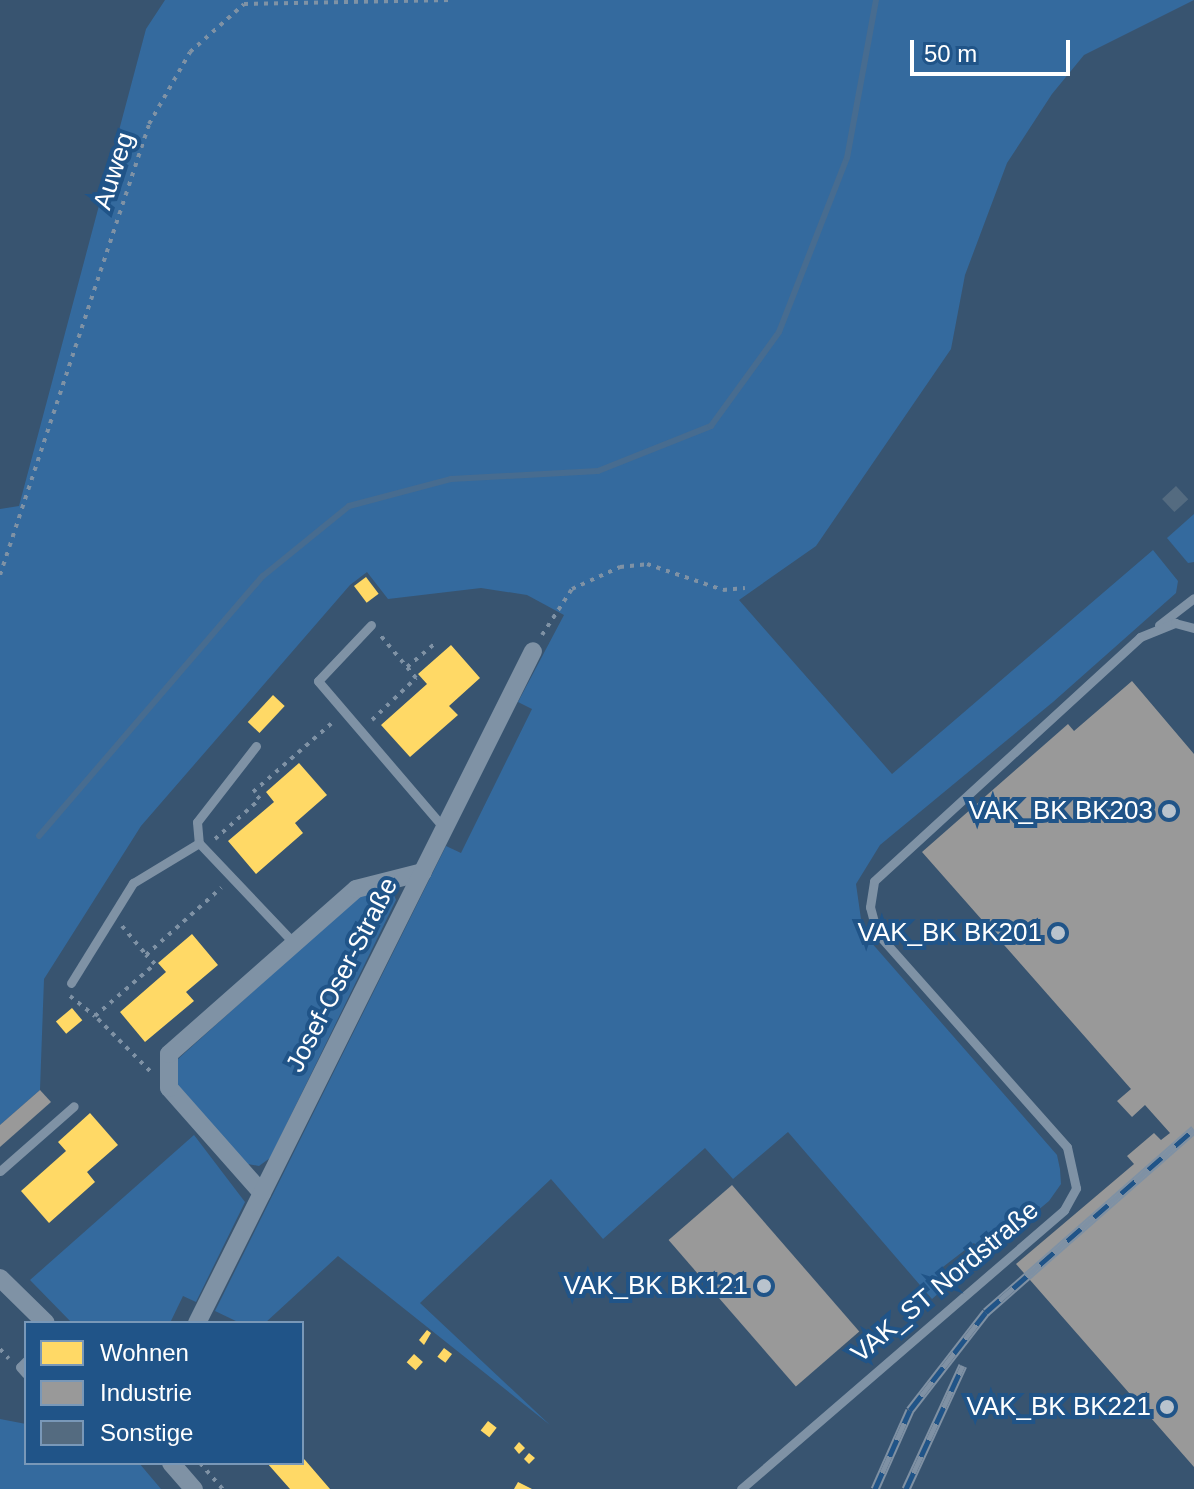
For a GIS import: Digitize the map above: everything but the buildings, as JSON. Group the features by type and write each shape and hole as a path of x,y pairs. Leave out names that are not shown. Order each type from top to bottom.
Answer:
{"street":[{"name":"Josef-Oser-Straße","path":"198,1321 533,651"},
{"path":"262,1193 164,1075 178,1045 369,882 423,872"},
{"path":"0,1278 44,1321"},
{"path":"173,1465 194,1489"}],"lane":[{"name":"VAK_ST Nordstraße","path":"741,1489 1064,1210 1076,1188 1067,1147 877,933 870,907 874,881 892,858 1194,598"},
{"path":"371,625 318,681 445,829"},
{"path":"1157,627 1194,628"},
{"path":"256,746 197,822 202,846 294,943"},
{"path":"71,983 133,883 202,846"},
{"path":"0,1171 74,1106"}],"path":[{"name":"Auweg","path":"0,575 149,124 190,52 244,4 451,0"},
{"path":"533,651 572,589 608,570 647,564 723,590 745,588"},
{"path":"361,729 416,678 371,625"},
{"path":"407,667 434,644"},
{"path":"202,846 260,799 253,792 345,712"},
{"path":"146,955 233,877"},
{"path":"95,1016 155,964 113,916"},
{"path":"71,983 70,996 95,1016 143,1070 164,1075"},
{"path":"202,1465 223,1489"}],"shaded area":[{"path":"165,0 1194,0 1084,55 1052,94 1007,163 965,275 951,349 816,546 739,600 892,774 1153,550 1178,581 1176,593 1053,702 880,845 856,884 863,933 1057,1155 1060,1169 1061,1184 1049,1201 984,1255 974,1243 939,1270 949,1284 932,1299 788,1132 733,1179 705,1148 603,1239 551,1179 420,1303 550,1425 338,1256 267,1321 236,1321 215,1311 446,846 461,853 532,709 518,702 564,615 527,595 481,588 388,599 367,572 350,585 141,826 44,979 40,1090 0,1125 0,509 19,506 146,29"},
{"path":"1194,514 1194,562 1188,563 1167,538"},
{"path":"391,887 396,900 270,1158 259,1166 242,1163 176,1086 178,1059 361,894"},
{"path":"194,1135 245,1202 196,1302 183,1296 171,1321 70,1321 30,1280"},
{"path":"0,1419 24,1424 24,1465 141,1465 161,1489 0,1489"}],"waterway":[{"path":"39,836 263,576 349,506 451,479 598,471 711,426 779,332 847,158 876,0"}],"railway":[{"path":"875,1489 910,1410 986,1312 1194,1129"},
{"path":"906,1489 963,1365"}],"place":[{"name":"VAK_BK BK203","path":"1169,811"},
{"name":"VAK_BK BK201","path":"1058,933"},
{"name":"VAK_BK BK121","path":"764,1286"},
{"name":"VAK_BK BK221","path":"1167,1407"}]}
